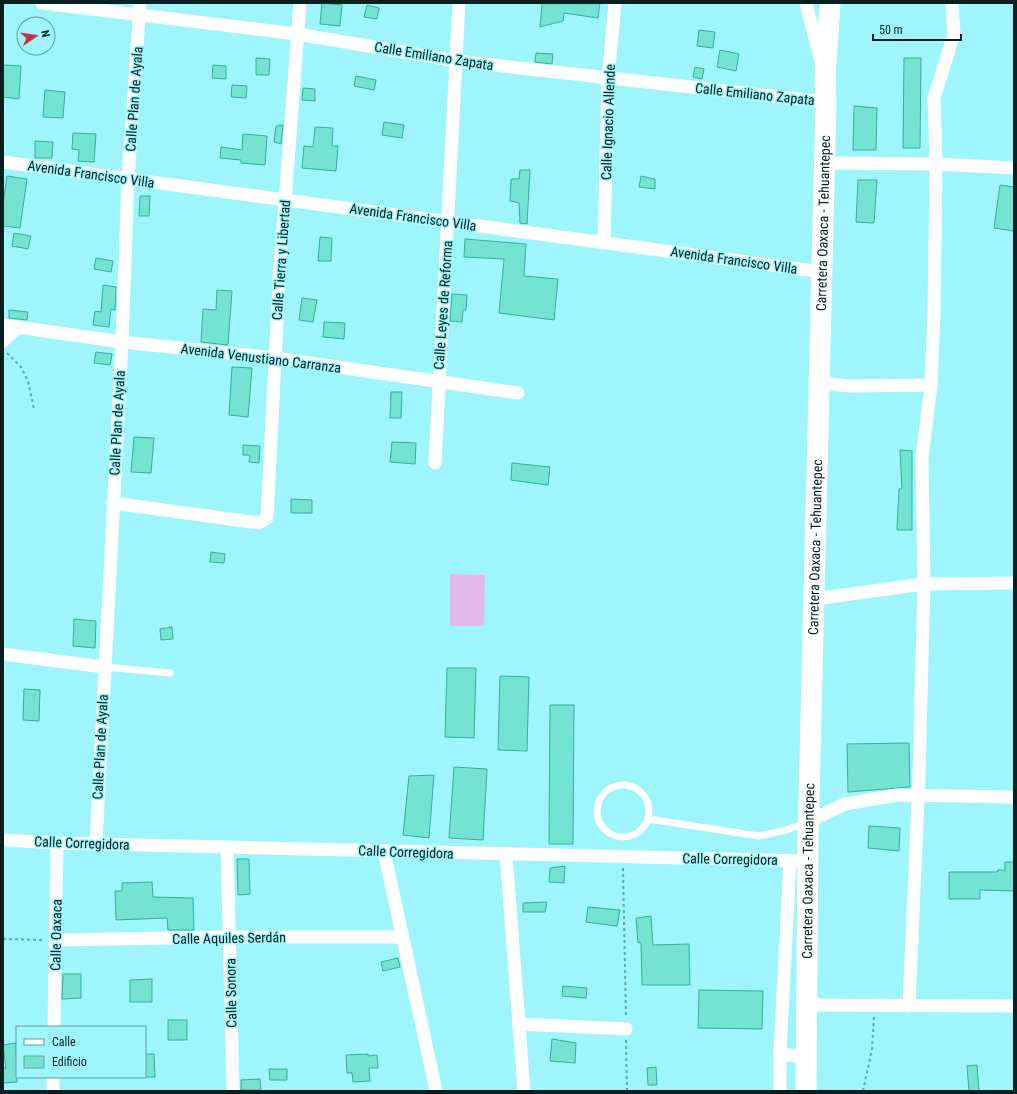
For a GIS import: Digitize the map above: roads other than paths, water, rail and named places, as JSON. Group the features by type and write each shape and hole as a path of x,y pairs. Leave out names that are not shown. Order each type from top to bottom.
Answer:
{"main road":[{"name":"Carretera Oaxaca - Tehuantepec","path":"806,1091 808,1006 799,861 809,821 825,163 825,79 830,3"}],"street":[{"name":"Calle Emiliano Zapata","path":"42,3 140,9 457,61 608,79 826,102"},
{"name":"Calle Tierra y Libertad","path":"113,503 259,523 267,518 285,200 300,3"},
{"name":"Calle Leyes de Reforma","path":"435,463 438,382 457,61 459,3"},
{"name":"Calle Ignacio Allende","path":"604,242 608,79 615,3"},
{"path":"806,3 825,79"},
{"path":"910,1006 924,584 922,458 931,385 936,164 934,98 954,34 952,3"},
{"name":"Calle Plan de Ayala","path":"96,843 122,342 128,179 140,9"},
{"name":"Avenida Francisco Villa","path":"3,162 822,272"},
{"path":"825,163 936,164 1014,168"},
{"name":"Avenida Venustiano Carranza","path":"3,325 122,342 275,358 518,393"},
{"path":"4,346 17,328"},
{"path":"819,383 850,386 931,385"},
{"path":"814,599 924,584 1014,583"},
{"path":"3,654 104,667"},
{"path":"809,821 845,804 897,795 1014,797"},
{"name":"Calle Corregidora","path":"3,840 799,861"},
{"name":"Calle Oaxaca","path":"54,1026 57,842"},
{"name":"Calle Sonora","path":"227,847 233,1091"},
{"path":"384,851 436,1091"},
{"path":"506,854 524,1091"},
{"path":"780,1091 780,1053 799,861"},
{"name":"Calle Aquiles Serdán","path":"56,940 229,937 402,937"},
{"path":"808,1006 1014,1006"},
{"path":"519,1024 626,1029"},
{"path":"780,1053 807,1059"},
{"path":"53,1078 53,1091"}],"lane":[{"path":"104,667 170,673"},
{"path":"627,785 636,788 645,798 650,810 648,819 644,827 631,837 623,838 615,836 602,826 598,819 599,803 603,795 610,789 627,785"},
{"path":"648,819 759,836 787,830 809,821"}]}
